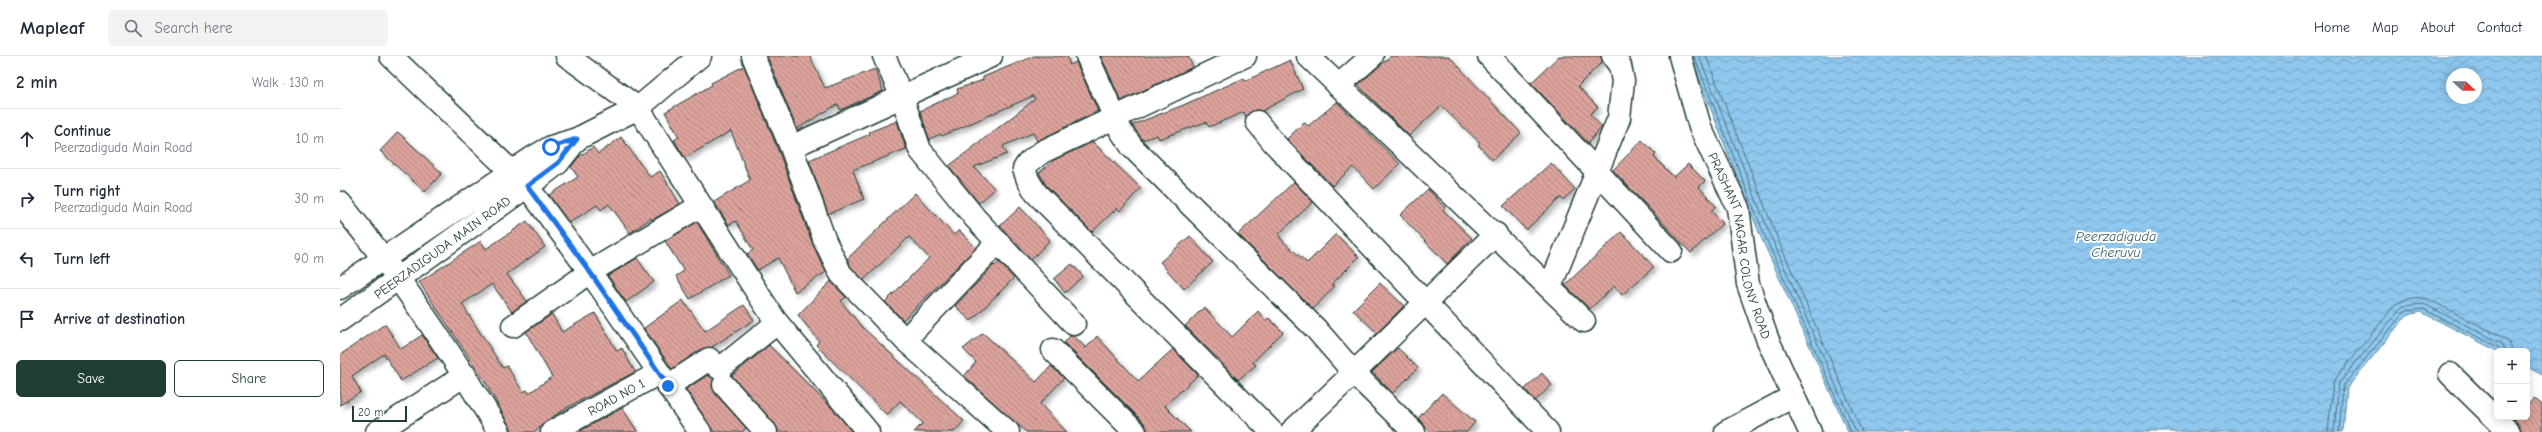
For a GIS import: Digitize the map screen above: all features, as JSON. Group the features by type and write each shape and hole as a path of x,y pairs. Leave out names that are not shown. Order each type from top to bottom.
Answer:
{"street":[{"path":"391,56 512,172"},
{"path":"567,56 638,108 777,323 868,432"},
{"path":"753,56 791,147 825,241 841,274 905,340 1008,432"},
{"path":"884,56 902,97 920,150 998,242 1074,324"},
{"path":"791,147 991,56"},
{"path":"1087,56 1132,147 1316,329 1355,374 1414,432"},
{"path":"1245,56 1042,152 1028,163 1024,169 1028,180 1036,193 1272,432"},
{"path":"1308,56 1496,234 1584,320"},
{"path":"1338,86 1372,56"},
{"path":"1489,56 1671,251"},
{"path":"1550,287 1598,173 1619,118 1623,81 1620,66 1613,56"},
{"name":"PRASHANT NAGAR COLONY ROAD","path":"1680,56 1700,127 1738,208 1748,284 1767,338 1810,432"},
{"name":"PEERZADIGUDA MAIN ROAD","path":"340,288 551,147 577,139 638,108 690,58"},
{"path":"1257,122 1274,143 1424,303 1548,432"},
{"name":"PEERZADIGUDA MAIN ROAD","path":"340,320 558,163 577,139"},
{"path":"527,186 590,272 700,432"},
{"path":"340,203 385,258 399,278 465,375 500,432"},
{"path":"513,326 590,272 700,206"},
{"path":"1291,432 1355,374 1424,303 1496,234"},
{"path":"905,340 998,242"},
{"name":"ROAD NO 1","path":"552,432 709,359 720,368 777,323"},
{"path":"1052,350 1135,432"},
{"path":"2450,374 2509,432"},
{"path":"377,432 465,375"},
{"path":"724,385 766,432"},
{"path":"1726,432 1794,396"}],"water":[{"name":"Peerzadiguda Cheruvu","path":"1690,56 2542,56 2542,375 2530,369 2530,348 2494,348 2494,349 2421,312 2407,315 2347,388 2343,432 1848,432 1760,235"}],"building":[{"path":"767,56 810,56 825,88 875,69 883,91 840,110 838,104 797,129"},
{"path":"1034,56 1067,56 1070,65 1076,62 1098,111 1037,141 1033,133 1003,146 1007,154 974,167 995,189 979,203 949,166 1035,99 1033,96 942,136 941,134 929,139 920,111 958,93 957,89 983,80 983,77"},
{"path":"1101,56 1188,56 1193,67 1121,101"},
{"path":"1391,56 1449,56 1521,133 1492,160 1478,145 1480,143 1441,106 1409,136 1358,85"},
{"path":"1559,56 1601,56 1602,62 1578,86 1598,107 1590,114 1602,127 1588,143 1531,83"},
{"path":"1290,60 1303,89 1262,111 1255,110 1246,117 1244,112 1209,127 1206,122 1159,139 1157,135 1143,140 1132,125 1181,106 1244,78 1245,81"},
{"path":"744,66 779,152 813,245 826,272 795,292 778,258 758,270 747,254 753,250 736,221 729,225 714,202 750,180 731,131 685,158 674,140 679,137 665,112 712,85 711,83"},
{"path":"1337,102 1400,164 1374,189 1353,167 1332,186 1287,139 1304,122 1308,126"},
{"path":"897,121 906,149 853,170 864,199 828,214 809,160 870,134 869,132"},
{"path":"398,132 442,173 425,192 380,151"},
{"path":"621,137 650,177 660,171 680,204 652,220 651,218 630,233 609,204 601,210 597,205 569,223 549,195 578,177 571,167 579,157 593,147 598,154"},
{"path":"1642,140 1656,154 1654,157 1674,177 1688,164 1705,181 1699,187 1716,206 1711,211 1723,223 1691,253 1613,170"},
{"path":"1093,142 1141,188 1120,211 1117,208 1092,232 1046,185 1039,173 1054,160"},
{"path":"1551,163 1575,189 1563,200 1560,198 1526,230 1503,206"},
{"path":"1294,182 1313,202 1279,234 1281,239 1307,263 1336,234 1359,257 1332,284 1335,286 1313,309 1238,234"},
{"path":"1428,189 1445,208 1443,210 1472,238 1447,264 1400,215"},
{"path":"915,193 954,235 959,230 976,248 903,320 885,302 929,258 909,237 864,280 851,267 847,259"},
{"path":"1020,207 1050,240 1031,260 1000,226"},
{"path":"527,221 545,247 507,274 527,301 512,312 492,284 462,304 503,368 507,366 523,392 527,390 529,393 552,377 526,332 552,314 562,332 595,313 617,351 622,348 635,372 570,406 546,421 535,432 513,432 484,380 419,282 481,241 486,249"},
{"path":"697,222 729,275 690,299 676,276 684,271 665,241"},
{"path":"1621,232 1654,267 1622,295 1614,286 1590,309 1565,285"},
{"path":"1190,236 1213,262 1184,289 1160,262"},
{"path":"637,258 654,282 626,302 608,276"},
{"path":"999,262 1014,278 971,321 955,306 994,265 995,266"},
{"path":"1072,264 1083,276 1065,293 1054,279"},
{"path":"831,281 846,297 841,301 862,327 964,421 954,432 914,432 923,423 900,401 887,415 816,345 819,341 798,315"},
{"path":"1380,283 1404,306 1377,333 1353,310"},
{"path":"683,300 705,331 744,305 754,320 712,347 702,349 672,369 644,328"},
{"path":"1204,307 1232,337 1258,311 1266,320 1269,318 1283,332 1253,362 1256,365 1238,380 1185,326"},
{"path":"385,324 401,349 422,335 438,358 401,381 384,354 352,376 361,392 340,405 340,355"},
{"path":"983,333 1036,382 1051,366 1064,378 1040,404 1067,432 1026,432 964,376 976,362 963,349"},
{"path":"1070,336 1074,336 1086,348 1097,336 1138,381 1173,349 1198,375 1165,406 1191,432 1149,432 1144,423 1064,343"},
{"path":"769,345 834,410 852,432 778,432 775,424 732,376"},
{"path":"1398,348 1418,368 1393,393 1372,372"},
{"path":"1542,373 1552,385 1535,401 1525,389"},
{"path":"708,375 714,379 712,387 715,393 746,428 742,432 714,432 686,389"},
{"path":"1442,393 1475,422 1467,432 1430,432 1418,418"},
{"path":"2534,398 2542,405 2542,432 2523,432 2514,420 2530,420 2530,403"},
{"path":"622,408 638,432 580,432 580,431"}],"route":[{"path":"551,147 577,139 558,163 527,186 590,272 668,386"}]}
